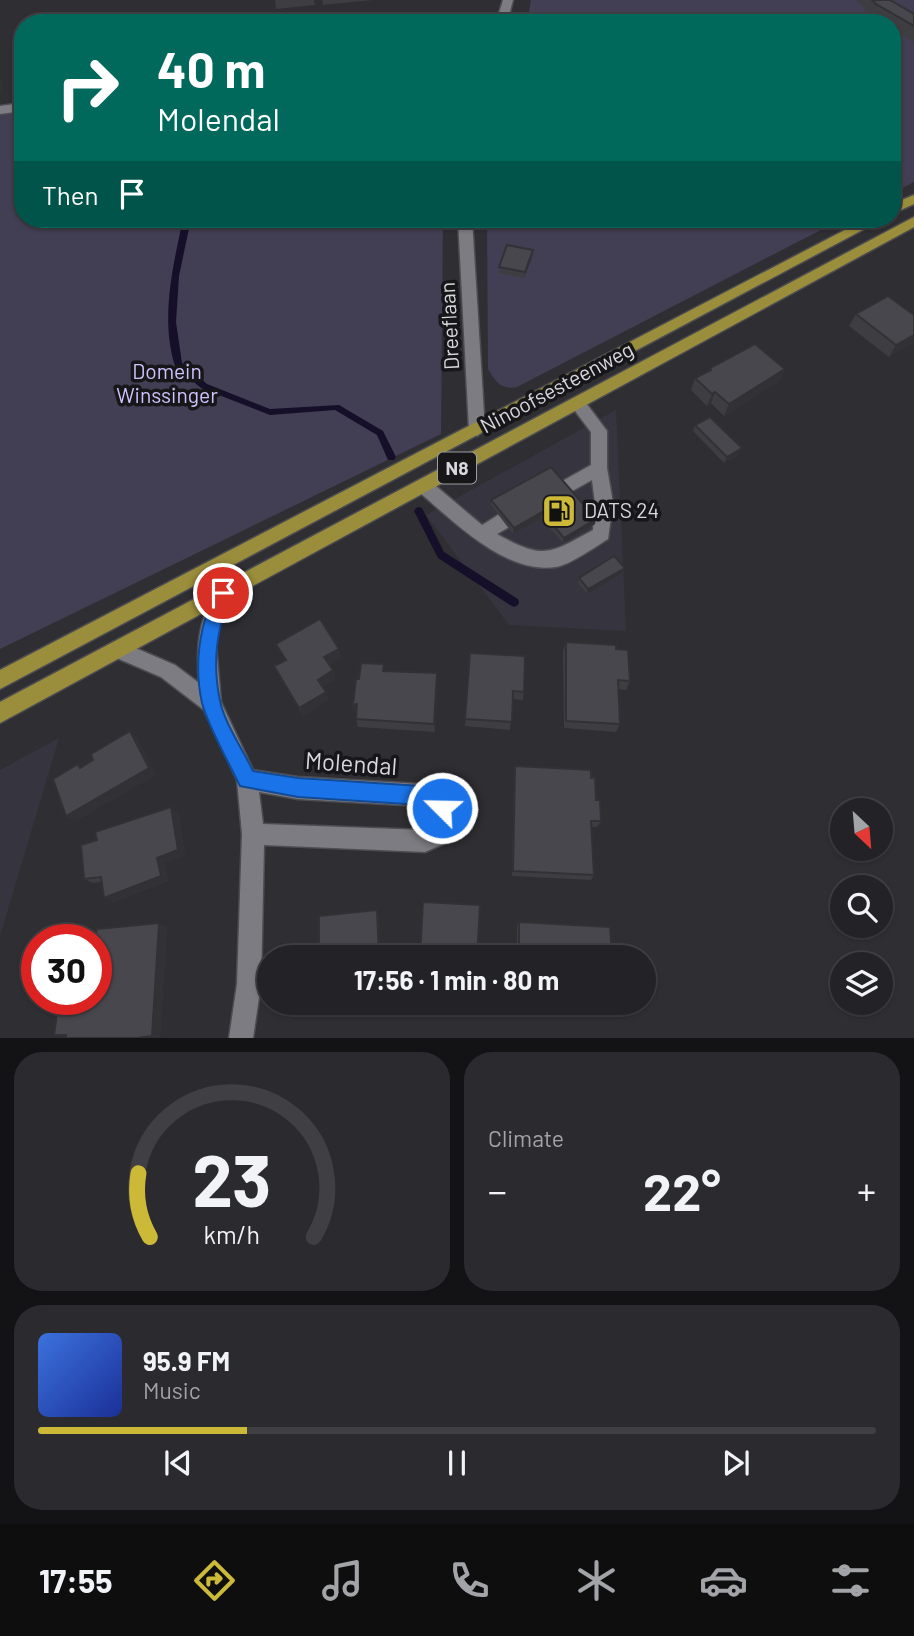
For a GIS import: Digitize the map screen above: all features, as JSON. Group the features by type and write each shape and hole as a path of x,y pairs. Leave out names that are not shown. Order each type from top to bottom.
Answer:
{"main road":[{"name":"Ninoofsesteenweg","path":"0,713 914,222"},
{"name":"Ninoofsesteenweg","path":"0,680 859,228"}],"street":[{"name":"Dreeflaan","path":"466,228 477,430"},
{"path":"424,486 481,534 520,556 555,560 602,534 604,503 599,468 599,431 577,403"},
{"path":"481,534 599,468"},
{"path":"223,593 212,616 206,645 211,703 247,779 253,834 249,984 241,1038"},
{"path":"119,650 168,671 211,703"},
{"name":"Molendal","path":"247,779 298,788 421,795 440,802 443,814 440,834 425,841 253,834"}],"shaded area":[{"path":"616,410 626,631 509,625 426,515"},
{"path":"59,738 0,936 0,770"}],"green space":[{"path":"531,0 914,0 914,182 901,189 901,14 529,14"},
{"name":"Domein Winssinger","path":"14,113 14,228 443,228 441,434 0,649 0,115"},
{"path":"487,228 825,228 517,387 499,384 488,369"}],"building":[{"path":"872,0 890,0 914,14 914,26 901,18 901,14 893,14"},
{"path":"507,245 533,250 525,272 499,267"},
{"path":"888,296 914,315 914,335 896,345 856,314"},
{"path":"755,344 785,369 729,404 715,392 712,394 695,378 711,370 710,368"},
{"path":"710,417 742,448 727,457 695,425"},
{"path":"551,467 596,519 564,538 542,512 514,528 491,500"},
{"path":"614,556 625,568 588,589 579,578"},
{"path":"320,619 339,649 324,657 333,670 318,680 326,692 299,708 274,666 286,660 276,644"},
{"path":"566,642 616,645 616,649 628,650 630,681 618,680 620,724 566,721"},
{"path":"470,653 525,656 524,692 513,691 512,722 465,719"},
{"path":"361,663 384,664 383,671 437,673 434,724 356,719 357,704 353,705"},
{"path":"130,731 149,768 66,816 53,779 78,764 80,768 93,760 91,754"},
{"path":"515,766 591,770 591,778 595,777 596,800 600,800 601,821 591,821 594,875 513,871"},
{"path":"171,807 178,850 157,858 161,876 104,898 101,877 84,879 81,845 97,840 95,832"},
{"path":"423,902 480,905 478,945 421,945"},
{"path":"377,910 378,945 319,945 319,916"},
{"path":"519,922 610,927 611,945 519,945"},
{"path":"159,923 152,1036 66,1038 66,1035 54,1035 57,1015 112,1015 112,928"}],"waterway":[{"path":"185,228 175,276 172,322 178,364 204,386 270,412 336,407 380,433 391,457"},
{"path":"419,511 441,555 514,602"}],"place":[{"name":"DATS 24","path":"559,511"}],"route":[{"path":"223,593 212,616 206,645 211,703 247,779 298,788 421,795 440,802 442,808"}]}
